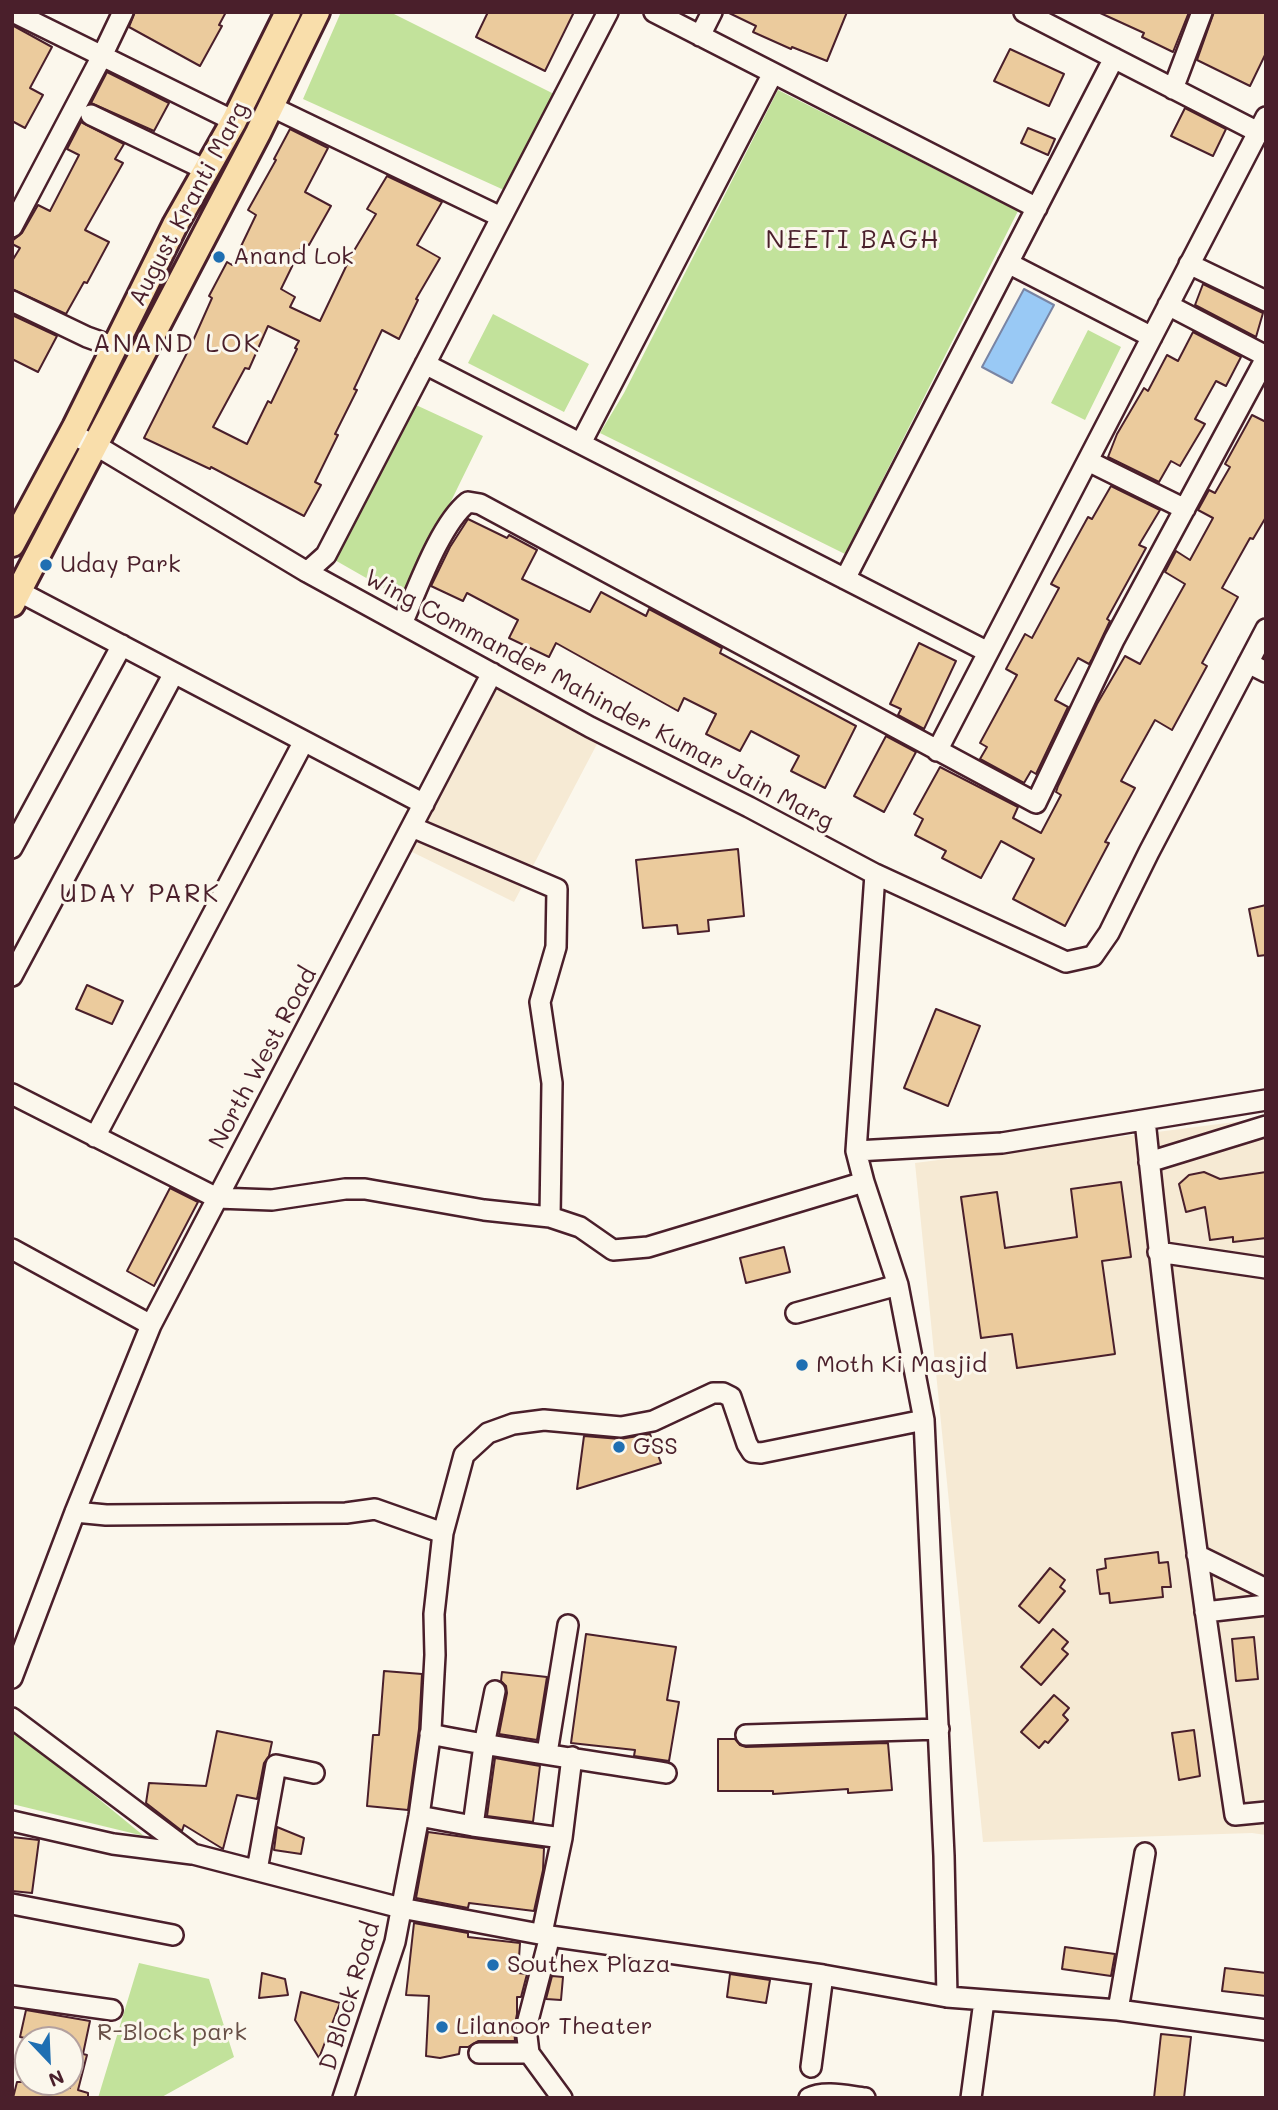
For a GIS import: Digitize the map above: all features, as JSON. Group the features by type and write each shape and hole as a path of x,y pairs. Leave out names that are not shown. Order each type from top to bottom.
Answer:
{"main road":[{"name":"August Kranti Marg","path":"14,537 71,434 175,225 233,121 288,12"},
{"name":"August Kranti Marg","path":"15,597 97,446 317,12"}],"street":[{"path":"13,12 233,121"},
{"path":"12,227 123,12"},
{"path":"307,572 326,555 608,12"},
{"path":"654,12 1037,208"},
{"path":"700,36 712,12"},
{"path":"937,751 1262,124 1173,89 1024,12"},
{"path":"1173,89 1202,12"},
{"path":"845,579 1114,58"},
{"path":"581,443 773,73"},
{"path":"270,106 501,217"},
{"path":"91,115 206,170"},
{"path":"1008,263 1152,337"},
{"path":"1189,264 1266,301"},
{"path":"12,301 87,337 115,347"},
{"path":"402,624 457,511 468,502 480,504 1035,803 1114,640 1266,357 1168,305"},
{"path":"425,364 988,652"},
{"name":"Wing Commander Mahinder Kumar Jain Marg","path":"71,434 97,446 307,572 590,727 875,874 1066,962 1094,956 1109,933 1248,663"},
{"path":"1088,461 1185,509"},
{"path":"15,597 122,645 424,804"},
{"path":"1266,629 1248,663 1266,672"},
{"path":"12,848 122,645"},
{"path":"12,976 174,673"},
{"name":"North West Road","path":"12,1678 75,1512 151,1325 492,673"},
{"path":"95,1137 304,741"},
{"path":"412,827 557,889 556,947 540,1002 552,1083 550,1217"},
{"path":"875,874 856,1151 863,1182 898,1285 924,1420 939,1729 947,1997"},
{"path":"14,1099 217,1198 272,1200 345,1189 365,1189 484,1210 550,1217 580,1227 613,1250 648,1247 863,1182"},
{"path":"856,1151 1002,1143 1266,1100"},
{"path":"1145,1120 1158,1252 1197,1555 1235,1815 1266,1812"},
{"path":"1149,1162 1266,1126"},
{"path":"12,1249 151,1325"},
{"path":"1158,1252 1266,1268"},
{"path":"796,1314 898,1285"},
{"name":"D Block Road","path":"343,2098 395,1942 419,1816 430,1734 435,1655 434,1614 443,1533 464,1455 488,1433 513,1424 544,1420 621,1427 653,1420 713,1393 723,1392 732,1397 752,1452 761,1453 924,1420"},
{"path":"75,1512 132,1515 345,1513 375,1509 443,1533"},
{"path":"1197,1555 1266,1589"},
{"path":"1205,1612 1266,1605"},
{"path":"547,1753 568,1625"},
{"path":"472,1826 495,1691"},
{"path":"12,1718 193,1854"},
{"path":"746,1735 939,1729"},
{"path":"430,1734 666,1773"},
{"path":"562,2098 529,2053 526,2028 546,1934 572,1757"},
{"path":"257,1870 276,1765 314,1773"},
{"path":"419,1816 562,1838"},
{"path":"12,1821 113,1844 193,1854 401,1908 546,1934 823,1975 947,1997 983,2007 1118,2010 1266,2030"},
{"path":"1118,2010 1145,1853"},
{"path":"12,1903 173,1935"},
{"path":"811,2067 823,1975"},
{"path":"12,1996 111,2010"},
{"path":"971,2098 983,2007"},
{"path":"479,2053 529,2053"},
{"path":"810,2098 813,2095 835,2094 865,2098"}],"shaded area":[{"path":"495,687 597,744 514,902 408,850"},
{"path":"1266,1118 1266,1835 1252,1833 983,1842 915,1163"}],"green space":[{"path":"341,12 390,12 554,94 504,190 303,99"},
{"path":"778,90 1018,211 845,554 600,433 624,393"},
{"path":"493,314 589,364 564,412 468,363"},
{"path":"1088,330 1121,347 1085,420 1051,403"},
{"path":"416,405 483,436 403,599 333,559"},
{"path":"12,1728 144,1836 12,1804"},
{"name":"R-Block park","path":"139,1963 209,1979 234,2057 160,2098 98,2098"}],"water":[{"path":"1024,289 1054,305 1012,383 982,367"}],"building":[{"path":"135,12 226,12 219,25 222,26 200,66 129,27"},
{"path":"488,12 574,12 545,71 476,37"},
{"path":"727,12 847,12 827,61 753,32 756,26"},
{"path":"1098,12 1189,12 1173,52 1142,37 1144,33"},
{"path":"1214,12 1266,12 1266,53 1250,86 1197,60"},
{"path":"12,25 52,47 30,88 43,95 25,128 12,121"},
{"path":"1010,49 1064,74 1049,106 994,81"},
{"path":"107,72 169,103 154,131 91,103"},
{"path":"1185,108 1226,129 1213,156 1171,136"},
{"path":"81,122 124,144 115,159 123,163 85,230 109,242 87,283 84,282 66,314 12,289 12,261 20,248 12,244 12,241 22,233 38,205 50,211 79,155 67,149"},
{"path":"1028,128 1055,139 1048,155 1021,143"},
{"path":"290,129 328,148 305,192 331,206 309,245 304,242 281,289 295,297 290,307 320,321 352,254 376,214 367,209 387,176 442,202 417,245 440,258 416,299 418,300 399,339 382,330 315,482 321,485 304,516 211,467 210,469 144,438 192,343 212,298 209,296 227,262 232,265 256,215 248,210 276,160 274,159","holes":["268,326 299,341 271,403 268,401 247,444 213,427 245,368 249,369"]},
{"path":"1203,284 1263,313 1256,337 1195,305"},
{"path":"12,315 57,336 38,372 12,359"},
{"path":"1193,332 1241,357 1226,386 1216,381 1195,419 1205,424 1180,466 1171,461 1159,482 1108,457 1117,434 1144,388 1148,391 1167,355 1178,361"},
{"path":"1252,415 1266,422 1266,517 1253,539 1250,538 1222,588 1238,597 1202,663 1207,666 1172,730 1155,720 1121,781 1135,788 1105,842 1109,843 1065,926 1013,899 1034,859 1001,841 981,878 942,858 946,851 915,835 923,819 914,814 940,767 1018,807 1013,818 1041,833 1061,795 1056,792 1058,786 1097,704 1125,656 1140,664 1185,584 1165,572 1176,551 1190,560 1213,518 1198,510 1209,490 1215,493 1230,467 1225,464"},
{"path":"1111,486 1160,510 1139,545 1146,548 1107,619 1110,621 1092,659 1089,664 1078,658 1055,700 1068,707 1036,774 1031,771 1024,783 980,759 987,747 980,743 1017,675 1006,669 1025,634 1032,638 1059,588 1051,584 1088,517 1092,519"},
{"path":"468,519 507,538 509,535 537,550 522,579 590,612 601,592 646,616 649,609 722,648 720,653 856,726 825,788 791,771 799,756 751,731 740,751 706,734 716,714 684,698 678,711 556,643 549,657 509,638 518,620 467,593 463,601 431,586 450,547"},
{"path":"919,643 956,661 924,729 898,715 901,709 890,704"},
{"path":"886,736 916,752 884,812 854,796"},
{"path":"738,849 744,916 708,920 709,931 678,934 677,925 643,928 636,860"},
{"path":"1266,905 1266,955 1258,956 1249,909"},
{"path":"87,985 123,1001 112,1024 76,1009"},
{"path":"936,1009 980,1026 948,1106 904,1088"},
{"path":"1204,1172 1220,1179 1266,1172 1266,1238 1233,1242 1233,1237 1210,1240 1205,1207 1186,1212 1179,1184 1189,1175"},
{"path":"1121,1182 1131,1257 1102,1261 1115,1354 1017,1368 1012,1334 981,1338 961,1197 997,1192 1005,1248 1077,1237 1071,1189"},
{"path":"170,1188 198,1202 154,1286 127,1271"},
{"path":"784,1247 790,1272 746,1283 740,1258"},
{"name":"GSS","path":"650,1434 661,1463 577,1489 584,1436 620,1439"},
{"path":"1158,1552 1159,1563 1168,1562 1171,1587 1162,1587 1163,1597 1110,1603 1109,1593 1100,1594 1097,1570 1106,1568 1105,1559"},
{"path":"1050,1568 1065,1580 1060,1587 1065,1591 1039,1623 1019,1606"},
{"path":"1053,1629 1068,1642 1062,1649 1068,1654 1041,1685 1021,1667"},
{"path":"586,1634 676,1647 667,1700 679,1702 669,1761 634,1756 635,1750 571,1743"},
{"path":"1254,1637 1258,1679 1236,1681 1232,1639"},
{"path":"384,1671 422,1674 419,1729 408,1810 367,1806 373,1735 379,1735"},
{"path":"502,1672 547,1677 537,1740 499,1734 507,1693 506,1686 501,1681"},
{"path":"1054,1695 1069,1708 1063,1715 1068,1720 1048,1743 1045,1741 1039,1748 1021,1732"},
{"path":"1194,1730 1200,1776 1179,1780 1172,1733"},
{"path":"217,1731 272,1742 269,1756 264,1763 257,1799 237,1795 223,1849 184,1825 182,1831 146,1803 149,1783 206,1786"},
{"path":"718,1739 735,1739 746,1747 888,1743 892,1790 848,1793 848,1789 773,1794 773,1791 718,1791"},
{"path":"495,1758 540,1766 533,1822 487,1816"},
{"path":"277,1827 304,1838 301,1854 274,1850"},
{"path":"428,1832 544,1848 543,1870 534,1911 469,1903 468,1908 416,1898"},
{"path":"12,1837 39,1840 32,1893 12,1891"},
{"path":"414,1923 468,1933 468,1937 520,1943 518,1973 527,1974 521,1997 517,1997 515,2041 478,2041 468,2047 460,2047 459,2054 440,2058 426,2056 429,1996 406,1995"},
{"path":"1065,1947 1115,1954 1111,1976 1062,1969"},
{"path":"1225,1968 1266,1973 1266,1996 1222,1991"},
{"path":"262,1973 285,1979 288,1995 259,1998"},
{"path":"730,1974 770,1980 766,2003 727,1997"},
{"path":"552,1976 563,1977 561,2000 546,1999"},
{"path":"301,1992 340,2003 319,2058 295,2020"},
{"path":"26,2010 90,2021 84,2049 84,2026 22,2026"},
{"path":"1161,2034 1191,2037 1184,2098 1154,2098"},
{"path":"84,2092 88,2093 88,2098 13,2098 14,2094 84,2096"}],"place":[{"name":"Anand Lok","path":"219,257"},
{"name":"Uday Park","path":"46,565"},
{"name":"Moth Ki Masjid","path":"802,1365"},
{"name":"GSS","path":"619,1447"},
{"name":"Southex Plaza","path":"493,1965"},
{"name":"Lilanoor Theater","path":"442,2027"}],"district":[{"name":"NEETI BAGH","path":"853,240"},
{"name":"ANAND LOK","path":"177,344"},
{"name":"UDAY PARK","path":"140,894"}]}
